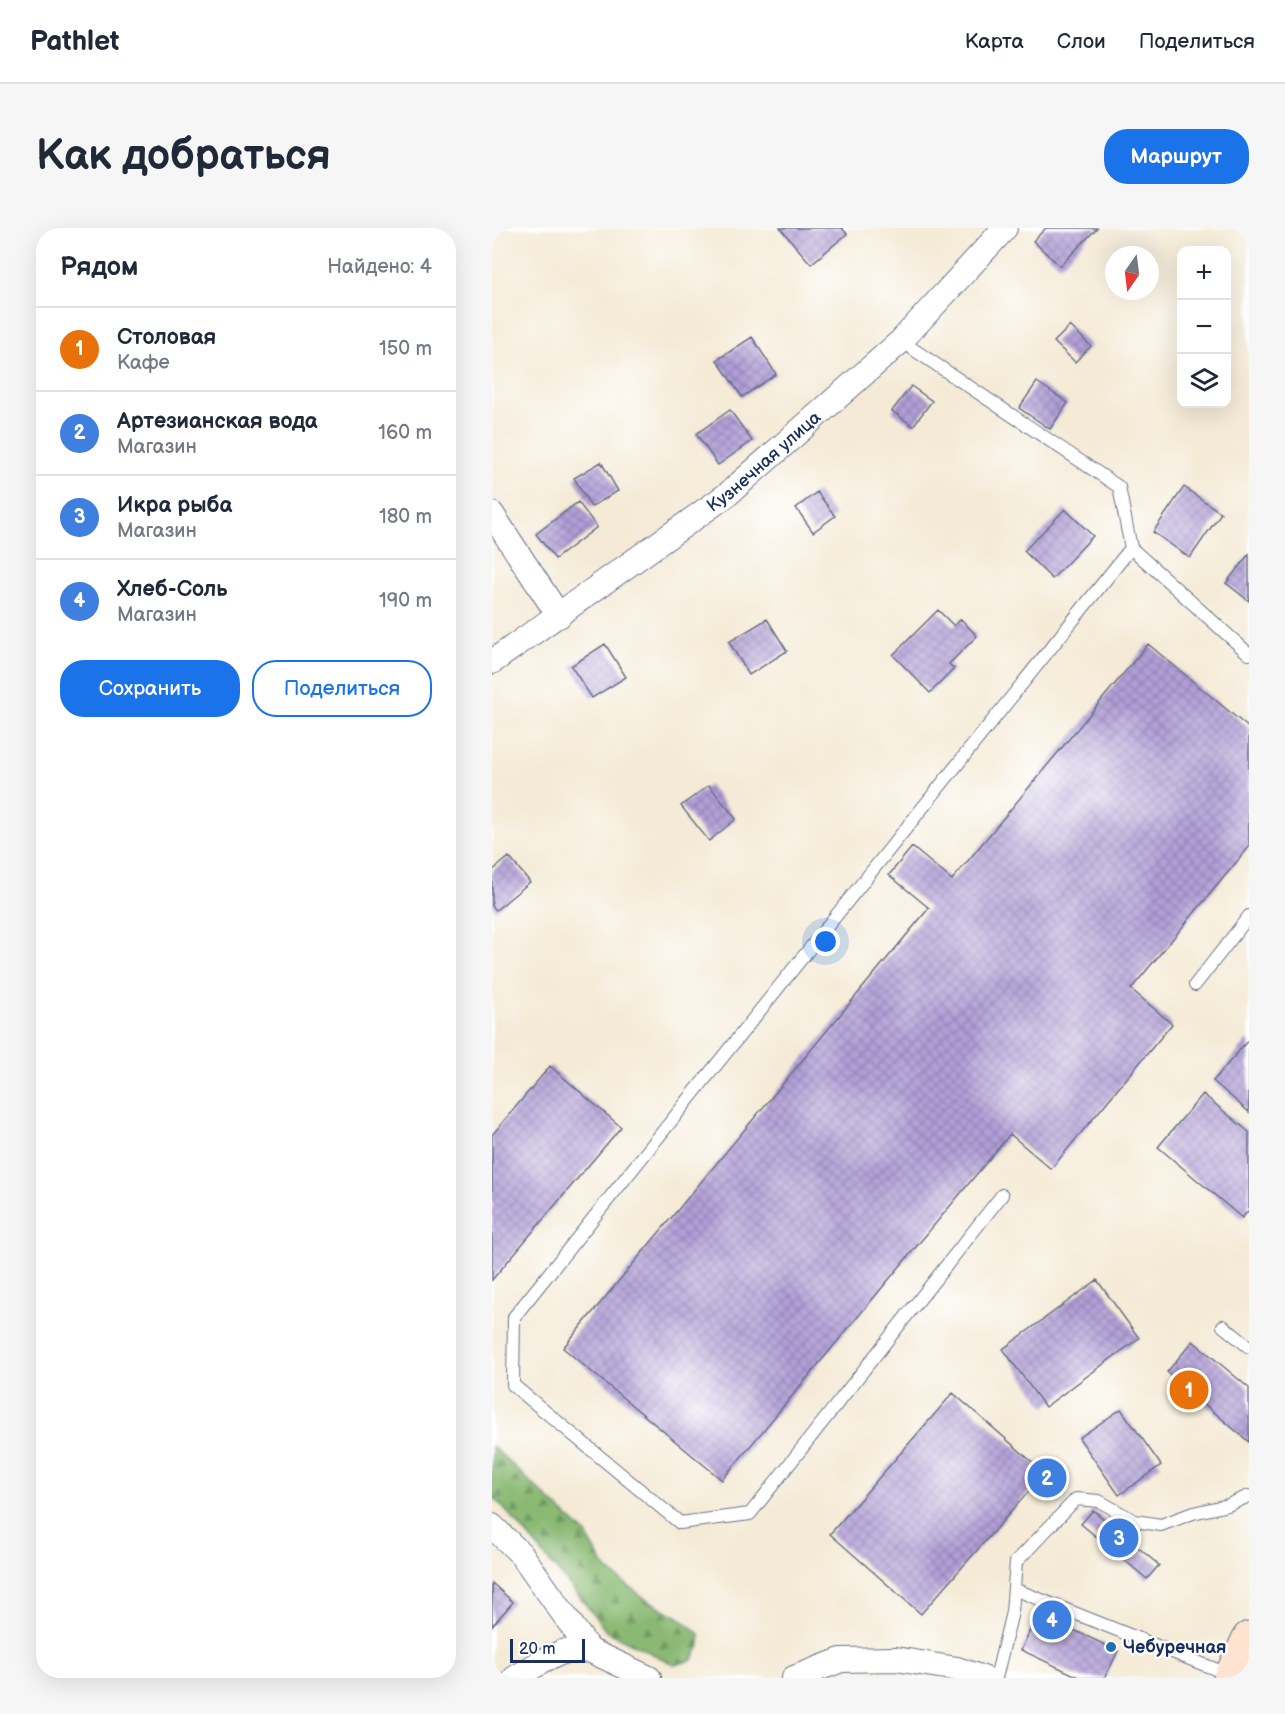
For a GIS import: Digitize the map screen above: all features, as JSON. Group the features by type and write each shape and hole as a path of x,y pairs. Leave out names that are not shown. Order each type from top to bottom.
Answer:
{"main road":[{"path":"1231,1677 1249,1638"}],"street":[{"name":"Кузнечная улица","path":"492,662 728,495 901,341 1005,228"},
{"path":"492,514 559,616"},
{"path":"492,1526 522,1555 590,1650 649,1678"},
{"path":"515,1678 562,1652 590,1650"},
{"path":"794,1678 841,1660 896,1659 957,1669 982,1678"}],"lane":[{"path":"901,341 1119,487 1131,548 1249,654"},
{"path":"1002,1195 750,1514 680,1523 513,1384 514,1317 1131,548"},
{"path":"1196,985 1249,916"},
{"path":"1224,1326 1249,1347"},
{"path":"996,1678 1012,1612 1016,1562 1076,1499 1099,1501 1135,1521 1161,1525 1193,1512 1228,1505 1249,1496"},
{"path":"1014,1589 1231,1677"}],"green space":[{"path":"492,1446 585,1533 606,1569 646,1599 678,1617 700,1634 700,1646 692,1660 675,1665 606,1631 579,1596 492,1496"}],"building":[{"path":"780,228 842,228 847,234 811,264"},
{"path":"1046,228 1097,228 1060,266 1033,241"},
{"path":"1070,326 1091,346 1075,362 1054,342"},
{"path":"752,337 776,374 742,397 717,360"},
{"path":"1037,382 1068,403 1050,429 1019,408"},
{"path":"911,386 932,401 913,426 892,411"},
{"path":"730,410 752,441 718,465 696,434"},
{"path":"601,462 618,491 591,507 574,478"},
{"path":"1184,487 1221,513 1190,558 1153,532"},
{"path":"817,492 835,516 813,532 796,508"},
{"path":"578,502 597,527 555,559 536,534"},
{"path":"1065,509 1093,536 1052,579 1024,551"},
{"path":"1249,554 1249,601 1226,583"},
{"path":"938,610 954,626 961,619 977,636 949,664 954,669 930,693 893,655"},
{"path":"767,619 787,651 749,675 729,642"},
{"path":"605,644 626,677 592,698 571,666"},
{"path":"1148,644 1249,728 1249,847 1131,989 1172,1024 1051,1169 1010,1134 722,1480 563,1348 929,908 889,875 912,847 952,880"},
{"path":"709,785 736,819 709,841 681,806"},
{"path":"509,857 530,882 496,910 492,906 492,871"},
{"path":"1249,1039 1249,1112 1213,1081"},
{"path":"550,1066 621,1127 492,1280 492,1135"},
{"path":"1203,1094 1249,1132 1249,1210 1242,1218 1158,1147"},
{"path":"1097,1280 1139,1338 1045,1407 1003,1349"},
{"path":"1193,1341 1249,1388 1249,1442 1167,1372"},
{"path":"953,1393 1045,1473 921,1614 830,1534"},
{"path":"1121,1409 1161,1465 1119,1495 1079,1438"},
{"path":"1093,1510 1159,1565 1147,1579 1081,1524"},
{"path":"492,1583 513,1602 492,1626"},
{"path":"1038,1613 1118,1651 1105,1678 1081,1678 1021,1650"}],"place":[{"name":"Столовая","path":"1189,1390"},
{"name":"Артезианская вода","path":"1047,1478"},
{"name":"Икра рыба","path":"1119,1538"},
{"name":"Хлеб-Соль","path":"1052,1620"},
{"name":"Чебуречная","path":"1111,1647"}]}
